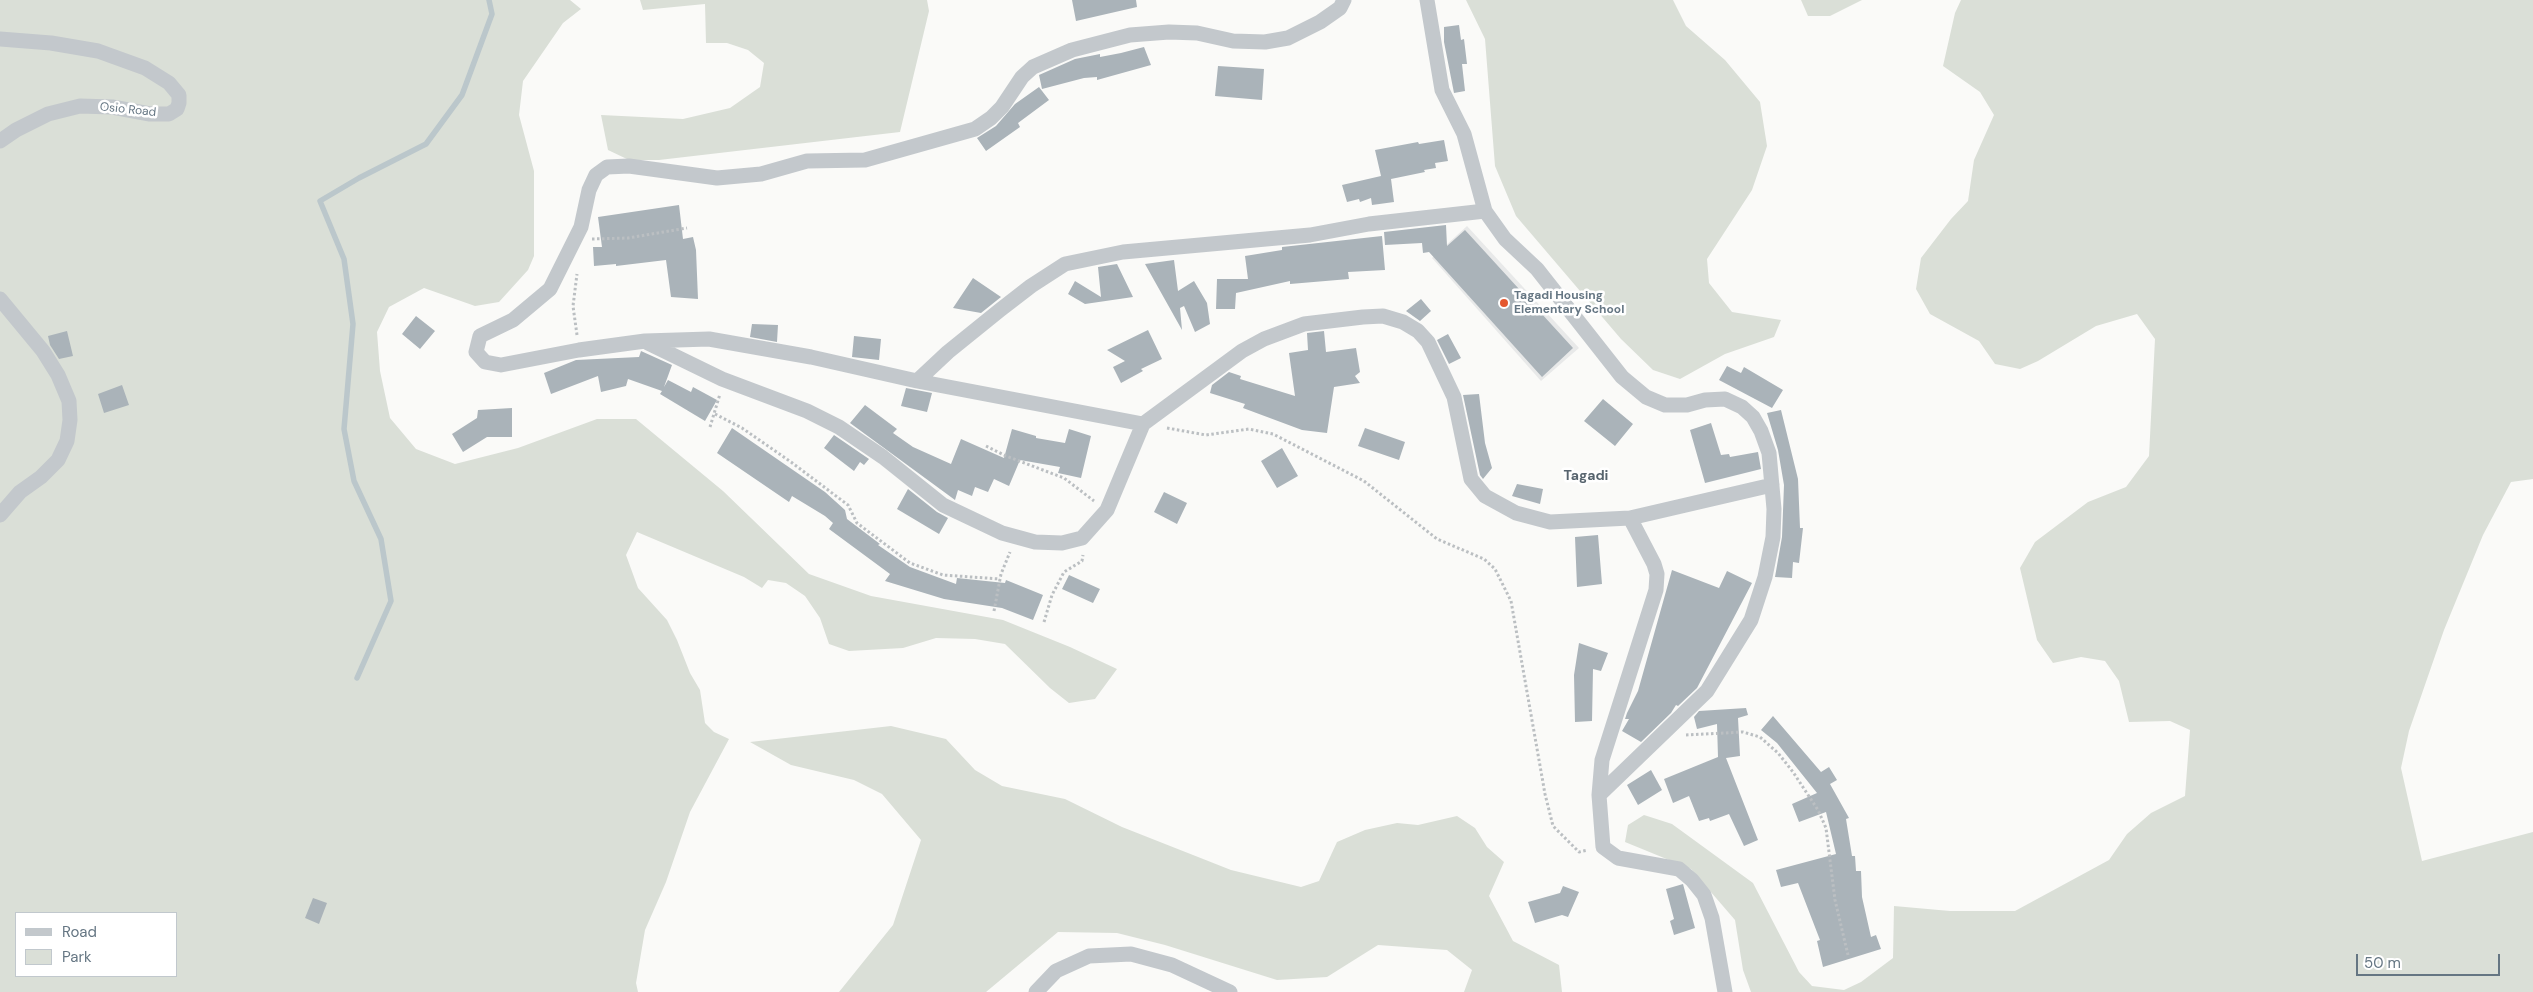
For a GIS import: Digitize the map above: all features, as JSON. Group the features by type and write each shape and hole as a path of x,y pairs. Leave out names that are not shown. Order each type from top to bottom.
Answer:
{"street":[{"path":"1143,424 917,381 810,357 709,339 645,341 579,350 501,365 485,362 476,352 480,336 514,320 550,289 581,226 590,190 596,175 607,166 629,166 717,178 761,174 807,161 865,160 975,129 991,118 1002,107 1022,78 1033,67 1072,50 1130,35 1169,32 1197,34 1234,41 1265,42 1288,38 1320,22 1340,8 1344,0"},
{"path":"1427,0 1442,90 1464,134 1485,211 1505,239 1537,270 1622,376 1646,397 1665,405 1687,405 1705,400 1725,399 1742,407 1753,417 1761,431 1769,453 1774,509 1772,537 1765,577 1751,620 1706,691 1599,795"},
{"name":"Osio Road","path":"0,39 51,43 98,51 145,68 169,83 179,95 179,103 176,109 169,114 150,114 112,107 80,106 48,114 16,130 0,141"},
{"path":"917,381 993,315 1031,286 1065,264 1123,252 1310,235 1368,224 1485,211"},
{"path":"0,299 43,351 58,375 69,401 70,420 67,441 58,460 41,477 20,492 0,515"},
{"path":"645,341 722,378 807,411 839,427 883,458 943,505 1018,539 1062,543 1082,538 1107,510 1143,424 1210,374 1264,339 1304,324 1383,316 1403,322 1418,330 1428,342 1454,397 1471,479 1485,496 1516,513 1550,522 1630,518 1772,485"},
{"path":"1630,518 1654,564 1657,574 1656,590 1602,760 1599,795 1603,847 1618,858 1679,869 1692,880 1704,895 1712,918 1724,992"},
{"path":"1036,992 1056,970 1089,956 1132,954 1172,965 1230,992"}],"path":[{"path":"588,242 592,239 628,238 688,228"},
{"path":"579,267 573,306 579,350"},
{"path":"710,427 716,414 722,378"},
{"path":"716,414 742,428 848,505 857,523 910,564 943,575 1000,579"},
{"path":"1143,424 1206,434 1249,429 1273,434 1364,481 1437,539 1484,559 1495,569 1511,601 1545,794 1553,826 1579,852 1603,847"},
{"path":"986,446 1006,456 1064,478 1107,510"},
{"path":"1044,622 1052,595 1064,572 1082,561 1085,548 1082,538"},
{"path":"994,612 1005,561 1018,539"},
{"path":"1660,737 1743,732 1760,738 1778,753 1818,810 1826,828 1835,900 1848,955"}],"shaded area":[{"name":"Tagadi Housing Elementary School","path":"1467,226 1579,348 1541,381 1432,258"}],"green space":[{"path":"0,0 570,0 581,9 563,23 523,81 519,115 534,171 534,256 528,270 499,302 475,306 424,288 389,307 377,332 380,371 390,418 416,449 455,464 518,448 597,419 636,419 723,491 809,574 871,596 1003,620 1070,647 1117,669 1095,699 1069,703 1050,688 1005,644 975,639 936,638 903,648 849,651 829,644 820,618 805,596 786,583 768,580 762,588 744,577 637,532 626,555 638,588 667,620 677,640 690,673 700,690 705,723 714,732 729,739 690,812 666,882 645,930 636,983 638,992 0,992"},
{"path":"640,0 927,0 929,11 900,132 659,160 629,160 608,150 601,115 683,119 730,108 760,87 764,63 748,50 727,43 706,43 705,4 643,10"},
{"path":"1466,0 1673,0 1686,26 1725,60 1760,102 1767,146 1752,190 1707,259 1709,283 1732,312 1781,320 1774,337 1725,354 1680,379 1653,370 1621,339 1516,216 1495,166 1485,39"},
{"path":"1801,0 1862,0 1830,16 1808,16"},
{"path":"1961,0 2533,0 2533,479 2511,482 2483,535 2444,630 2409,731 2401,768 2422,861 2533,832 2533,992 1751,992 1743,970 1735,920 1691,869 1625,842 1628,825 1644,815 1672,824 1753,883 1799,972 1812,986 1844,990 1861,982 1893,958 1894,906 1950,911 2015,911 2109,860 2127,834 2151,813 2185,796 2190,730 2170,721 2129,722 2119,681 2105,661 2081,657 2053,663 2037,640 2020,568 2035,542 2088,502 2126,487 2149,456 2155,339 2137,314 2096,326 2038,361 2020,369 1995,364 1979,341 1930,314 1916,289 1921,258 1951,219 1968,201 1974,160 1994,115 1980,92 1943,66 1955,13"},
{"path":"891,726 946,739 975,770 1002,786 1065,799 1122,827 1231,870 1301,887 1319,881 1337,842 1365,830 1397,823 1418,825 1457,816 1475,828 1487,847 1504,862 1489,896 1513,941 1559,965 1562,992 1464,992 1472,970 1447,950 1378,945 1327,977 1277,980 1165,945 1117,933 1058,932 986,992 839,992 893,925 921,840 882,794 854,780 791,765 750,742"}],"building":[{"path":"1072,0 1136,0 1137,7 1076,21"},
{"path":"1459,25 1461,40 1464,39 1467,64 1462,64 1465,91 1454,93 1444,42 1444,27"},
{"path":"1144,47 1151,65 1097,80 1097,77 1084,78 1042,89 1039,75 1075,59 1100,54 1100,57"},
{"path":"1218,66 1264,69 1262,100 1215,96"},
{"path":"1039,87 1049,100 1018,123 1020,127 986,151 977,138 996,126 1015,104"},
{"path":"1444,140 1448,161 1435,163 1436,168 1424,170 1425,172 1391,179 1394,202 1372,205 1371,198 1360,202 1359,199 1347,202 1342,185 1381,176 1375,150 1418,142 1419,144"},
{"path":"679,205 683,239 693,237 696,250 698,299 671,297 666,260 616,266 616,264 594,266 593,247 602,247 598,217"},
{"name":"Tagadi Housing Elementary School","path":"1446,225 1447,246 1465,230 1573,348 1542,377 1429,252 1423,253 1422,243 1385,245 1384,232"},
{"path":"1382,236 1385,270 1348,272 1349,279 1290,284 1290,281 1236,293 1235,309 1216,309 1217,279 1248,279 1245,256 1282,250 1282,247"},
{"path":"1174,260 1178,291 1194,281 1207,303 1210,324 1195,332 1184,306 1180,308 1182,330 1145,264"},
{"path":"1117,264 1133,297 1085,304 1068,294 1075,281 1101,297 1098,267"},
{"path":"973,278 1001,297 981,313 953,308"},
{"path":"1421,299 1431,311 1420,321 1406,311"},
{"path":"416,316 435,331 420,349 402,334"},
{"path":"752,324 778,325 777,342 750,337"},
{"path":"1148,330 1162,359 1141,369 1143,371 1121,383 1113,367 1125,361 1107,350"},
{"path":"67,331 73,356 59,359 50,345 48,336"},
{"path":"1324,331 1326,352 1356,348 1360,372 1355,376 1360,383 1334,387 1327,433 1302,430 1243,408 1245,404 1210,393 1212,385 1229,372 1241,376 1240,379 1295,396 1289,353 1308,350 1307,333"},
{"path":"1448,334 1461,358 1449,364 1437,340"},
{"path":"854,336 881,339 879,360 852,357"},
{"path":"641,351 672,365 664,387 668,380 691,392 693,387 717,400 705,421 660,394 662,391 628,379 626,386 601,392 598,376 551,394 544,373 576,360 639,357"},
{"path":"1727,366 1741,373 1744,367 1783,390 1772,408 1719,380"},
{"path":"122,385 129,405 104,413 98,394"},
{"path":"906,388 932,393 927,412 901,406"},
{"path":"1479,394 1485,443 1492,468 1483,479 1480,475 1463,395"},
{"path":"1603,399 1633,424 1615,446 1584,421"},
{"path":"865,405 897,429 893,433 913,447 951,464 961,439 1004,458 1012,429 1036,436 1036,438 1065,443 1069,429 1091,436 1081,478 1058,473 1060,467 1020,460 1009,486 994,479 988,492 975,487 972,496 958,490 955,500 850,423"},
{"path":"512,408 512,437 487,437 463,452 452,434 477,418 478,410"},
{"path":"1781,410 1798,479 1800,528 1803,528 1799,563 1793,562 1792,578 1775,577 1782,537 1784,485 1778,450 1767,413"},
{"path":"1711,423 1721,455 1729,454 1730,457 1758,452 1761,469 1705,483 1690,430"},
{"path":"732,428 825,492 845,510 847,519 880,544 878,545 910,567 956,584 957,578 1005,583 1006,580 1043,595 1033,620 1002,608 944,599 885,581 890,574 829,529 833,523 825,516 792,496 789,502 717,453"},
{"path":"1365,428 1405,442 1399,460 1358,446"},
{"path":"834,435 869,459 864,465 860,462 854,471 824,448"},
{"path":"1282,448 1298,476 1277,488 1261,461"},
{"path":"1517,484 1543,489 1540,504 1512,496"},
{"path":"908,489 937,512 948,518 939,534 897,509"},
{"path":"1164,492 1187,503 1177,524 1154,512"},
{"path":"1598,535 1602,584 1577,587 1575,537"},
{"path":"1672,570 1719,588 1727,571 1752,583 1697,688 1678,706 1676,705 1671,713 1641,742 1622,731 1629,719 1625,719 1627,713 1638,691"},
{"path":"1069,575 1100,589 1093,603 1062,589"},
{"path":"1579,643 1608,653 1601,671 1593,669 1592,721 1575,722 1574,675"},
{"path":"1746,708 1748,715 1738,718 1740,756 1726,758 1758,840 1744,846 1729,814 1710,821 1709,818 1699,821 1689,796 1673,803 1664,779 1718,757 1717,724 1697,729 1694,717 1699,711"},
{"path":"1773,716 1821,772 1829,767 1837,780 1830,784 1849,818 1846,819 1852,856 1855,856 1856,871 1861,871 1862,897 1871,937 1876,935 1881,949 1823,967 1817,941 1820,940 1798,883 1781,887 1776,870 1836,854 1826,812 1799,822 1792,804 1817,793 1777,743 1761,730"},
{"path":"1651,770 1662,790 1638,805 1627,785"},
{"path":"1683,884 1695,928 1674,935 1670,921 1674,919 1666,889"},
{"path":"1563,886 1579,892 1568,917 1562,915 1535,923 1528,902 1560,893"},
{"path":"313,898 327,903 319,924 305,918"}],"waterway":[{"path":"357,678 391,601 381,539 354,481 344,429 353,324 344,259 320,201 359,178 426,144 462,95 492,14 489,0"}],"place":[{"name":"Tagadi Housing Elementary School","path":"1504,303"}],"district":[{"name":"Tagadi","path":"1586,476"}]}
